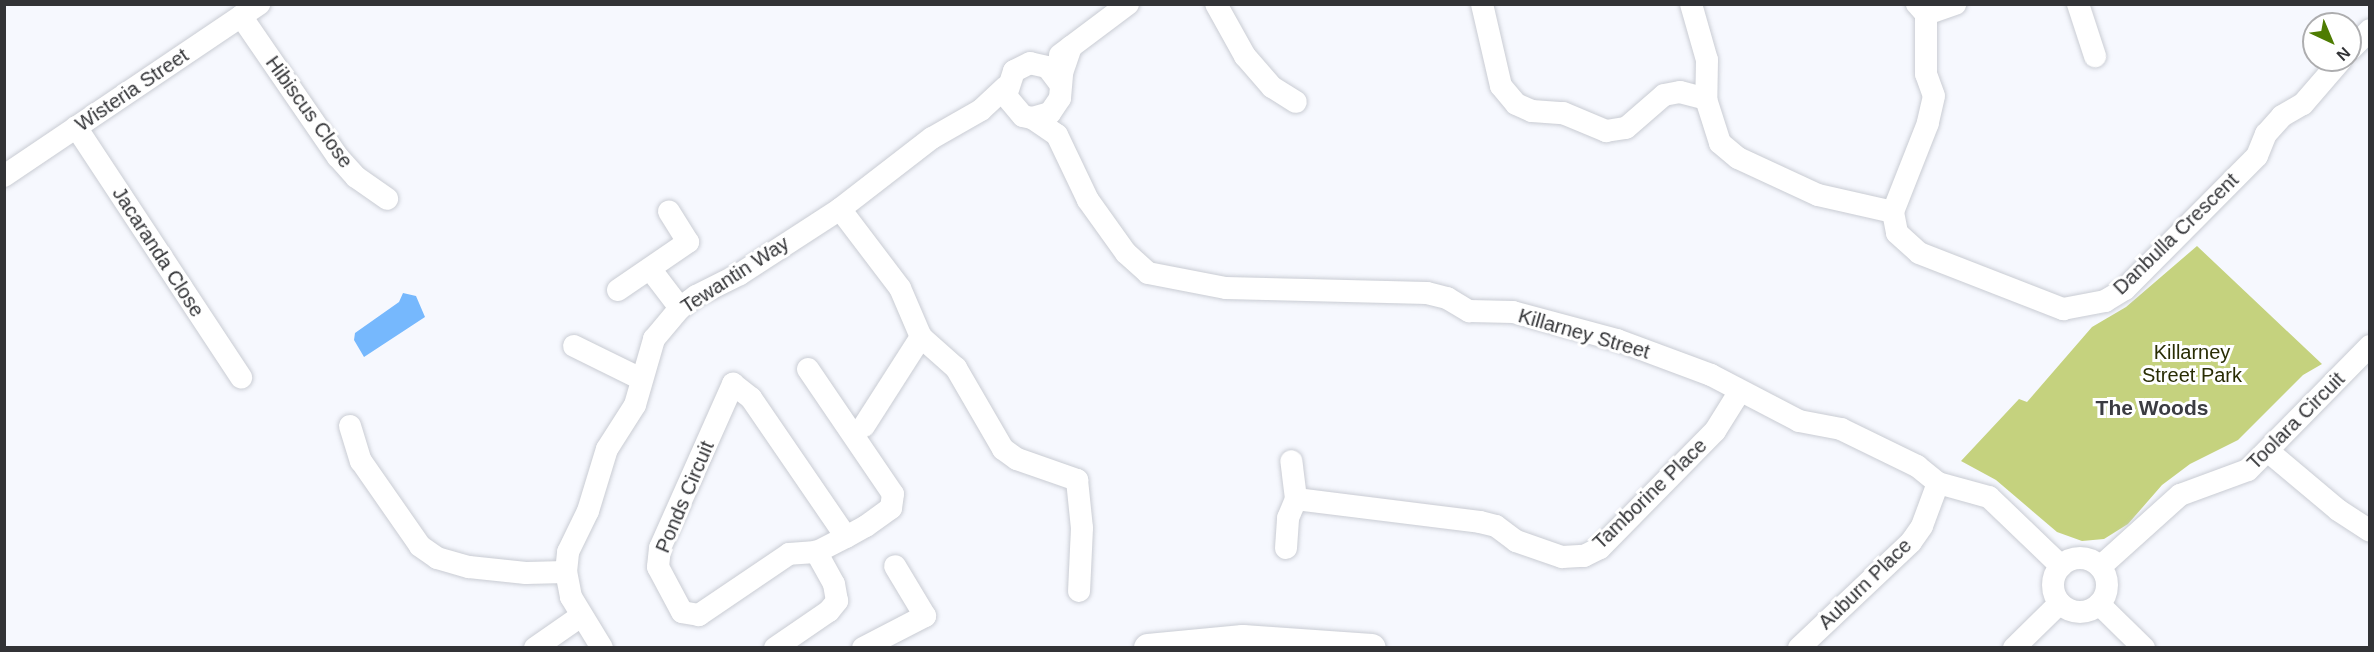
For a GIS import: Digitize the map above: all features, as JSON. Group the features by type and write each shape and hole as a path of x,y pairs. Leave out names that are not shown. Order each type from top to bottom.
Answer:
{"main road":[{"path":"1148,648 1243,639 1372,648"}],"street":[{"path":"1057,135 1023,115 1006,96 1009,78 1021,66 1043,65 1128,4"},
{"path":"1216,4 1245,56 1272,87 1296,102"},
{"path":"1482,4 1501,86 1516,104 1532,111 1563,113 1606,131 1626,129 1664,95 1680,92 1706,99"},
{"path":"1691,4 1707,60 1706,99 1720,143 1738,158 1818,195 1893,212 1928,123 1934,96 1926,74 1921,9 1955,4"},
{"path":"2078,4 2095,56"},
{"name":"Wisteria Street","path":"4,176 250,10"},
{"name":"Hibiscus Close","path":"250,10 338,157 356,177 387,199"},
{"path":"981,110 1023,115 1050,113 1056,106 1071,47"},
{"path":"1043,65 1060,84"},
{"name":"Danbulla Crescent","path":"1893,212 1897,233 1919,253 2063,309 2105,301 2125,289 2257,156 2271,128 2282,116 2303,104 2331,72"},
{"name":"Tewantin Way","path":"602,648 571,597 566,572 568,552 588,511 598,470 635,405 654,339 680,308 840,209 932,138 981,110 1006,87"},
{"name":"Killarney Street","path":"1056,106 1057,135 1088,200 1126,253 1148,273 1226,288 1427,294 1447,298 1469,311 1513,312 1617,340 1711,375 1799,421 1841,429 1917,466 1938,483 1989,496 2061,566"},
{"name":"Jacaranda Close","path":"76,127 241,377"},
{"path":"840,209 900,288 921,337 956,369 1003,449 1017,459 1077,480 1082,528 1079,591"},
{"path":"618,290 651,270 688,242 669,211"},
{"path":"651,270 680,308"},
{"path":"864,426 921,337"},
{"path":"574,346 641,380"},
{"name":"Toolara Circuit","path":"2100,567 2180,495 2239,475 2269,452 2370,346"},
{"path":"808,369 894,499 886,513 846,537"},
{"name":"Ponds Circuit","path":"733,384 751,398 846,537 816,552 789,554 699,615 682,612 661,576 660,548 733,384"},
{"name":"Tamborine Place","path":"1296,499 1480,522 1562,557 1584,556 1600,548 1715,431 1740,391"},
{"path":"350,426 361,461 420,546 437,558 469,567 526,573 566,572"},
{"path":"2269,452 2338,510 2370,531"},
{"path":"1286,548 1288,518 1296,499 1291,461"},
{"name":"Auburn Place","path":"1799,648 1911,542 1922,526 1938,483"},
{"path":"785,645 837,602 834,584 816,552"},
{"path":"2077,558 2100,567 2107,590 2099,604 2092,609 2075,612 2060,603 2053,580 2061,566 2077,558"},
{"path":"862,648 925,616 895,566"},
{"path":"2014,648 2060,603"},
{"path":"2099,604 2144,648"},
{"path":"535,648 581,616"}],"green space":[{"name":"Killarney Street Park","path":"2197,246 2322,364 2303,375 2238,440 2190,464 2162,485 2128,524 2104,539 2082,541 2057,532 1996,480 1961,461 2019,399 2027,402 2092,327 2126,307"}],"water":[{"path":"403,293 416,296 425,317 364,357 354,340 355,333 399,302"}],"district":[{"name":"The Woods","path":"2152,408"}]}
